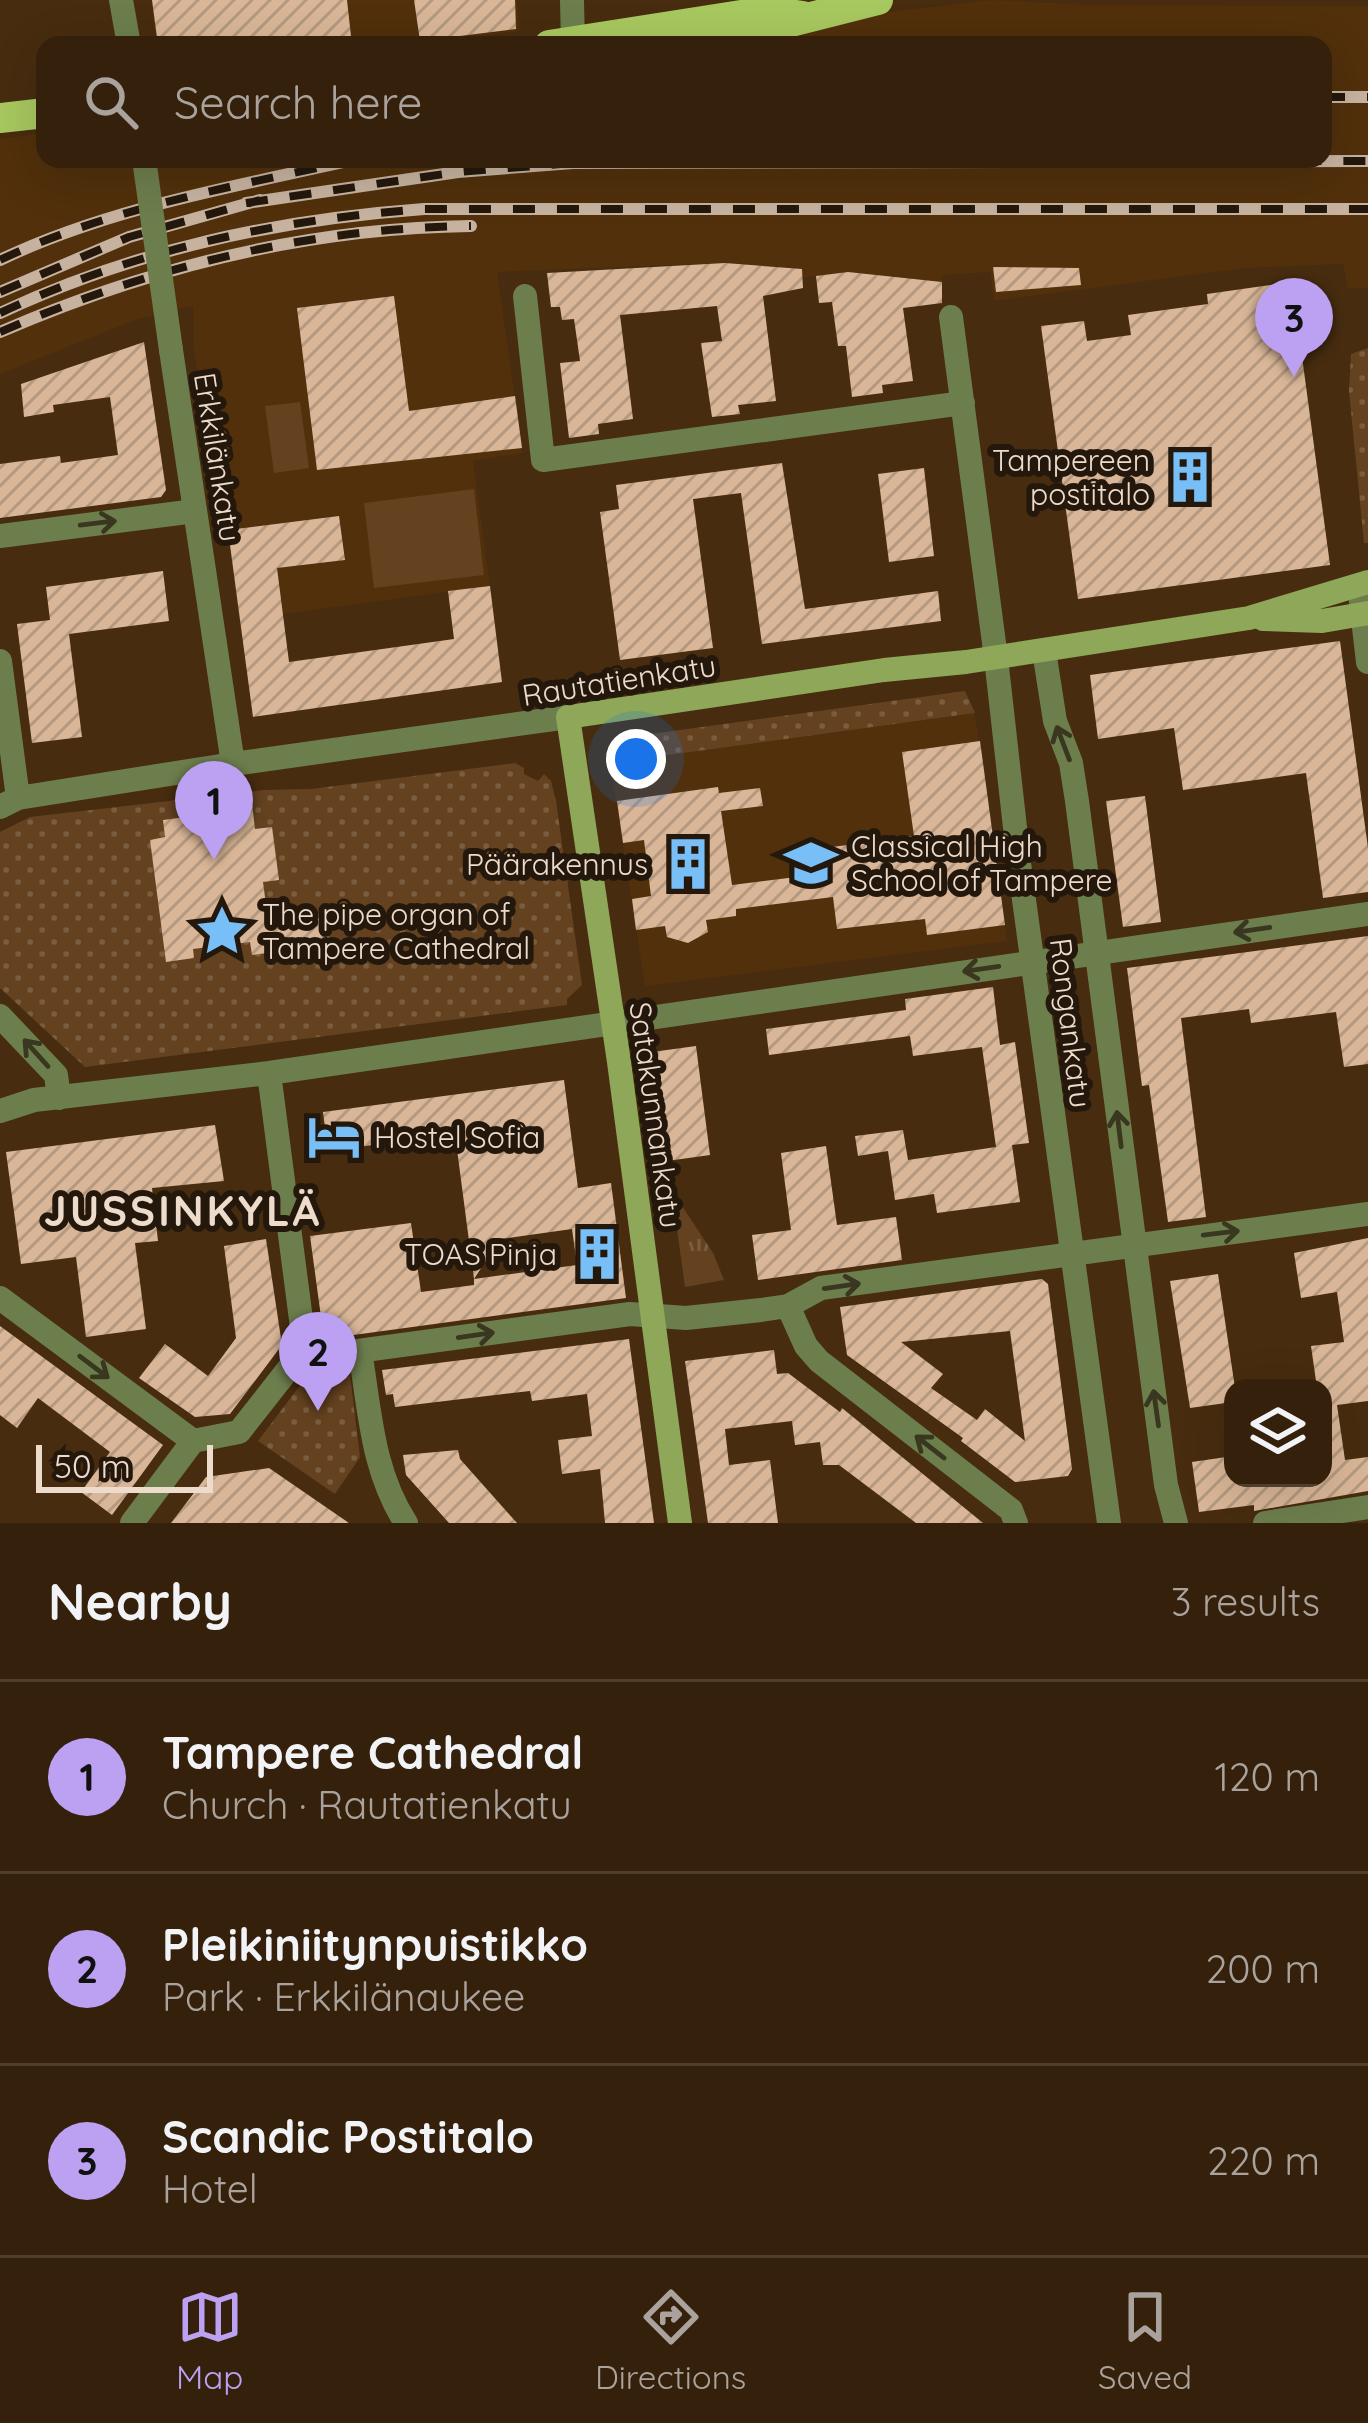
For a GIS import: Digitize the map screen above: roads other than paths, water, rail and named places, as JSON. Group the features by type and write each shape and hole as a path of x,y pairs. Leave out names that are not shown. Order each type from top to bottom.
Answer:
{"main road":[{"path":"741,36 803,16 878,0"},
{"path":"614,36 767,11 803,16"},
{"path":"0,118 36,114"},
{"name":"Rautatienkatu","path":"568,717 1249,618 1363,583"},
{"name":"Rautatienkatu","path":"1249,618 1322,621 1365,614"},
{"name":"Satakunnankatu","path":"568,717 680,1523"}],"street":[{"path":"121,0 127,36"},
{"path":"566,36 572,0"},
{"name":"Erkkilänkatu","path":"145,168 233,764"},
{"path":"525,296 543,460 962,403"},
{"name":"Rongankatu","path":"951,317 1108,1523"},
{"path":"0,536 195,511"},
{"path":"1363,583 1368,662"},
{"name":"Rongankatu","path":"1044,650 1055,721 1071,763 1166,1485 1176,1523"},
{"path":"0,661 9,803"},
{"name":"Rautatienkatu","path":"9,803 233,764 568,717"},
{"path":"0,1111 17,1103 269,1072 1368,914"},
{"path":"0,1016 56,1075 59,1097"},
{"path":"269,1072 306,1358"},
{"path":"132,1523 193,1441 238,1432 290,1366 306,1358 629,1314 686,1318 788,1306 821,1288 1368,1214"},
{"path":"0,1298 193,1441"},
{"path":"788,1306 806,1346 819,1361 1011,1510 1016,1523"},
{"path":"360,1351 377,1463 406,1523"},
{"path":"1265,1523 1368,1507"}],"railway":[{"path":"1332,97 1368,97"},
{"path":"1332,161 1368,161"},
{"path":"0,260 130,212 316,168"},
{"path":"246,203 509,168"},
{"path":"0,292 129,237 260,200"},
{"path":"0,313 103,271 208,241 314,221 424,209 1368,209"},
{"path":"0,332 114,288 230,255 349,234 471,226"}],"place":[{"name":"Scandic Postitalo","path":"1294,377"},
{"name":"Tampereen postitalo","path":"1190,477"},
{"name":"Tampere Cathedral","path":"214,860"},
{"name":"Classical High School of Tampere","path":"811,863"},
{"name":"Päärakennus","path":"688,864"},
{"name":"The pipe organ of Tampere Cathedral","path":"222,931"},
{"name":"Hostel Sofia","path":"334,1137"},
{"name":"TOAS Pinja","path":"597,1254"},
{"name":"Pleikiniitynpuistikko","path":"318,1411"}],"district":[{"name":"JUSSINKYLÄ","path":"183,1210"}]}
